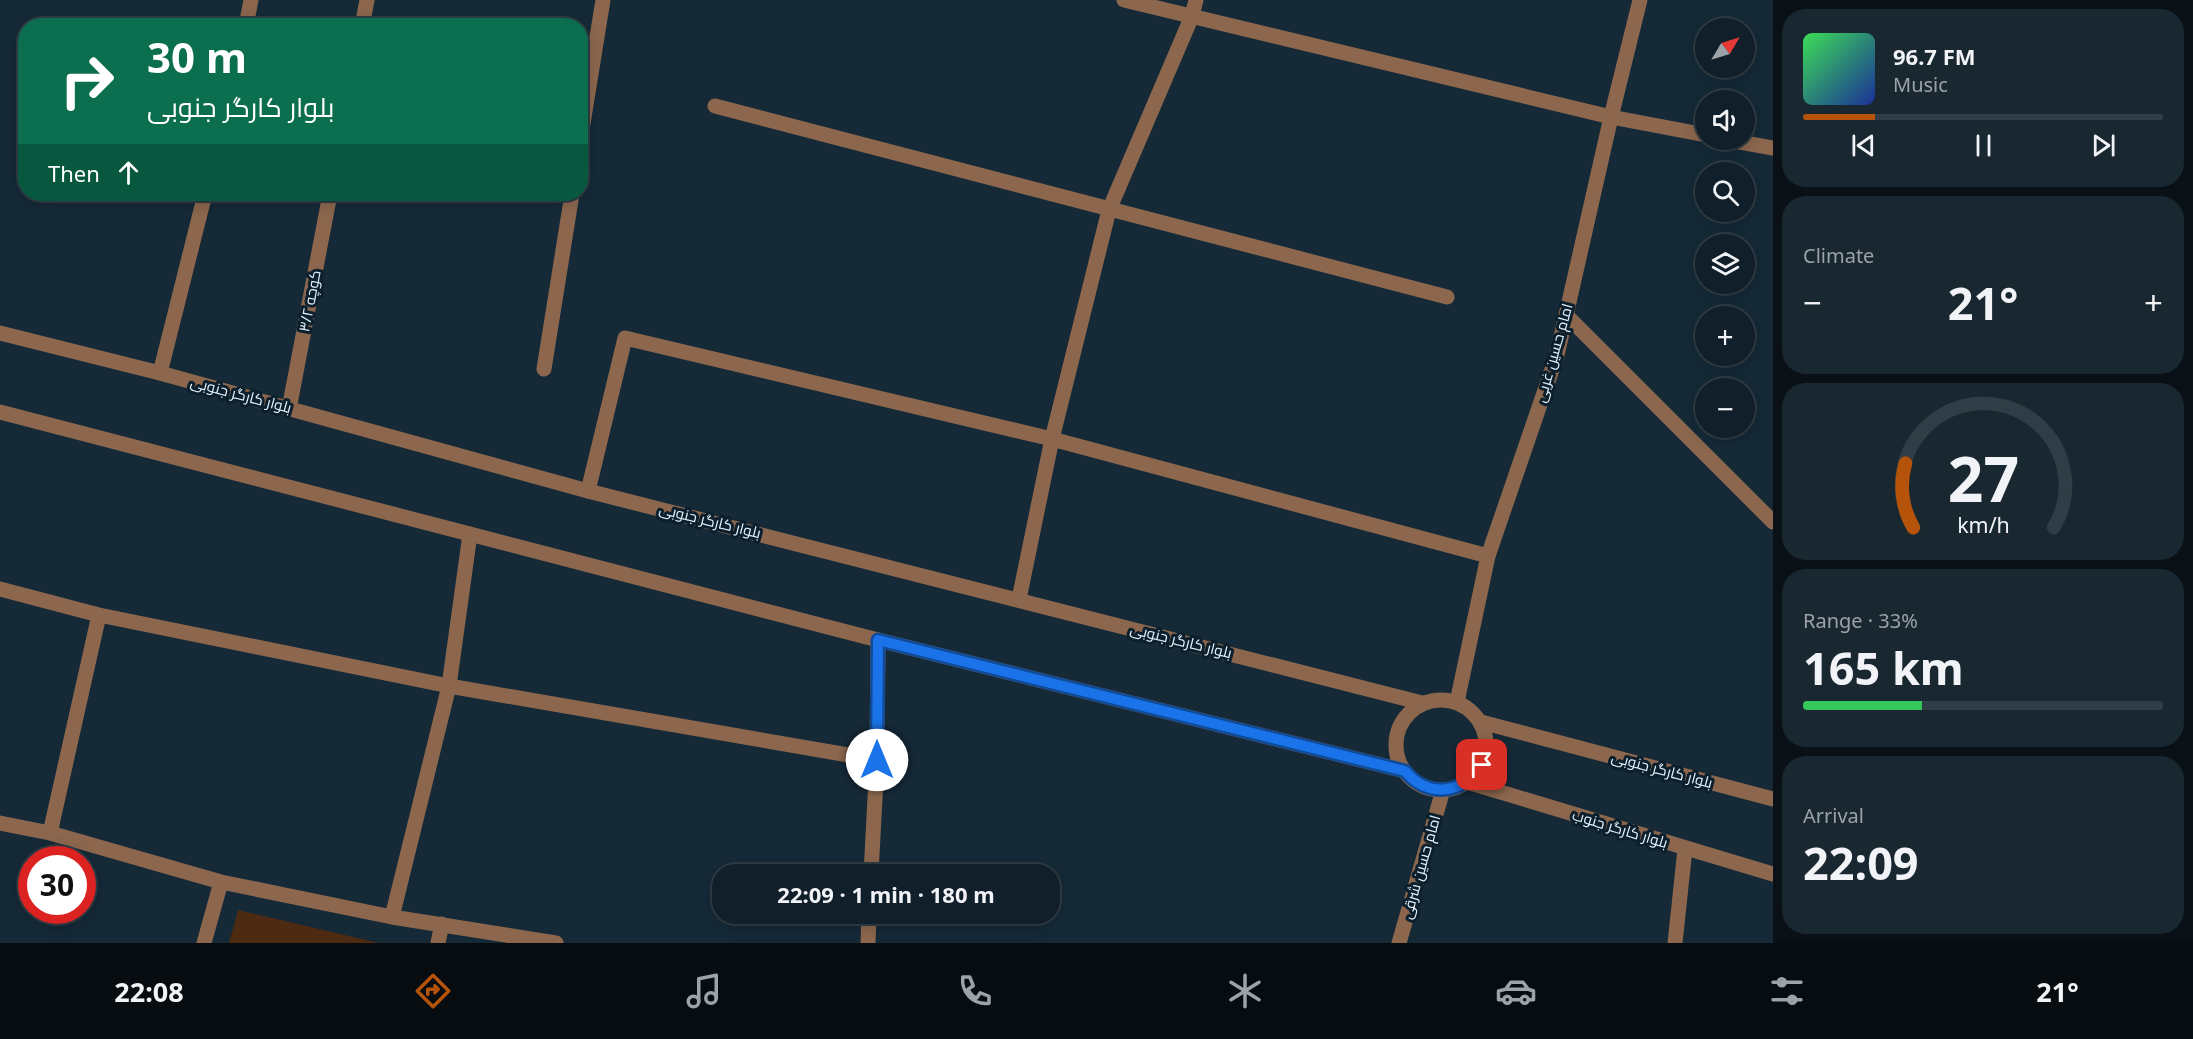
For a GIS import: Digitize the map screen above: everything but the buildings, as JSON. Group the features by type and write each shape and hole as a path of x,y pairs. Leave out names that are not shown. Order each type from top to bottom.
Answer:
{"street":[{"path":"248,18 251,0"},
{"path":"364,18 367,0"},
{"path":"588,93 603,0"},
{"path":"1124,0 1611,117 1695,133"},
{"path":"1019,599 1052,439 1109,210 1192,16 1196,0"},
{"name":"امام حسین غربی","path":"1457,702 1488,556 1557,355 1640,0"},
{"path":"715,106 1448,297"},
{"path":"1755,145 1773,148"},
{"path":"160,373 203,201"},
{"name":"کوچه ۳/۲","path":"290,409 329,201"},
{"path":"544,369 571,201"},
{"path":"1566,315 1773,522"},
{"name":"بلوار کارگر جنوبی","path":"0,333 160,373 588,491 1422,703"},
{"path":"588,491 625,338 1052,439 1488,556"},
{"path":"0,412 878,640 1405,771"},
{"path":"392,917 449,686 470,534"},
{"path":"0,589 99,615 449,686 877,760"},
{"path":"51,833 99,615"},
{"path":"872,864 877,760 878,640"},
{"path":"1440,699 1457,702 1474,713 1480,722 1485,732 1486,754 1476,774 1467,782 1443,790 1425,787 1417,783 1405,771 1398,759 1395,746 1397,733 1411,710 1422,703 1440,699"},
{"name":"بلوار کارگر جنوبی","path":"1480,722 1773,799"},
{"name":"بلوار کارگر جنوب","path":"1467,782 1773,874"},
{"name":"امام حسین شرقی","path":"1399,943 1443,790"},
{"path":"0,824 51,833 221,882 392,917 556,943"},
{"path":"1675,943 1685,849"},
{"path":"204,943 221,882"},
{"path":"438,943 442,924"},
{"path":"868,943 869,924"}],"shaded area":[{"path":"238,910 379,943 229,943"}],"route":[{"path":"877,760 878,640 1405,771 1417,783 1434,789 1456,788 1467,782 1482,765"}]}
